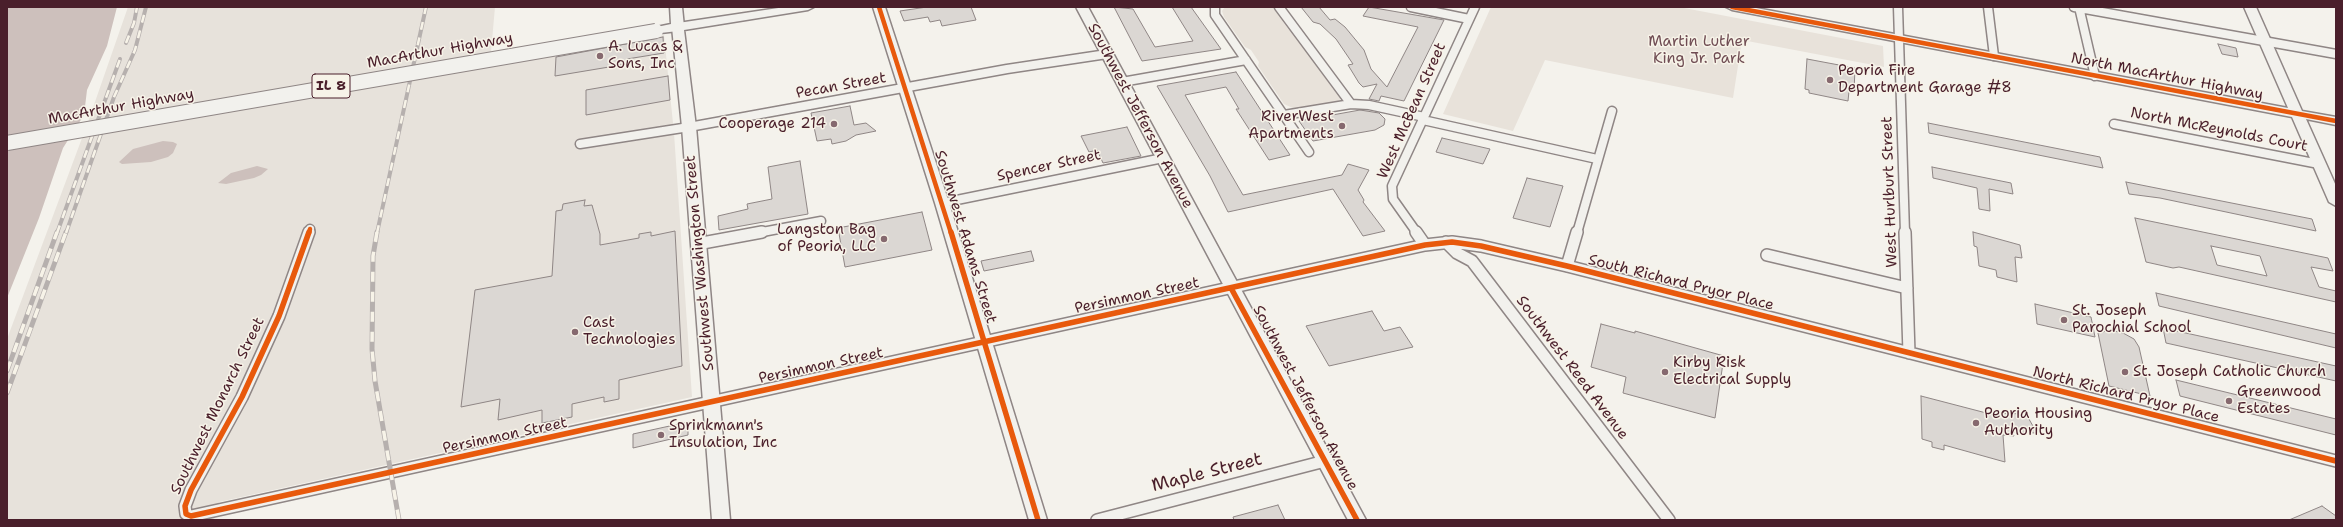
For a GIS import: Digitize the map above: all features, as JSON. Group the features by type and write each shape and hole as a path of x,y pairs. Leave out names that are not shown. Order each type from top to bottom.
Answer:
{"main road":[{"name":"Southwest Washington Street","path":"676,7 689,127 697,244 712,402 721,520"},
{"name":"MacArthur Highway","path":"7,143 656,31 808,7"},
{"name":"Southwest Adams Street","path":"880,7 942,203 1038,520"},
{"name":"Southwest Jefferson Avenue","path":"1082,7 1231,288 1357,520"},
{"name":"North MacArthur Highway","path":"1732,7 2336,121"},
{"path":"2250,7 2336,202"}],"street":[{"path":"1215,7 1215,15 1309,152"},
{"path":"1278,7 1351,104"},
{"path":"1410,7 1469,19"},
{"name":"West McBean Street","path":"1425,245 1393,199 1392,186 1474,7"},
{"name":"West Hurlburt Street","path":"1898,7 1909,353"},
{"path":"1988,7 1994,56"},
{"path":"2095,76 2078,7 2336,54"},
{"name":"Pecan Street","path":"580,144 689,127 1007,69 1107,54"},
{"path":"1120,78 1243,57"},
{"path":"1284,115 1351,104 1597,159"},
{"path":"1567,266 1612,111"},
{"name":"North McReynolds Court","path":"2114,124 2319,164"},
{"name":"Spencer Street","path":"942,203 1163,158"},
{"path":"697,244 821,221"},
{"name":"Southwest Monarch Street","path":"201,513 191,516 186,514 185,506 191,490 242,397 276,323 310,229"},
{"name":"Persimmon Street","path":"201,513 985,343 1425,245 1446,242"},
{"name":"South Richard Pryor Place","path":"1446,242 1465,242 1567,266 1909,353"},
{"name":"Southwest Reed Avenue","path":"1446,242 1457,252 1472,261 1669,520"},
{"path":"1767,255 1907,288"},
{"name":"North Richard Pryor Place","path":"1909,353 2336,461"},
{"name":"Maple Street","path":"1097,520 1326,461"}],"shaded area":[{"path":"7,7 117,7 107,46 87,90 84,115 63,148 39,218 7,298"},
{"path":"128,7 495,7 490,63 664,35 674,133 692,397 219,502 214,520 7,520 7,339 88,122"},
{"path":"163,141 177,144 173,153 168,157 151,162 122,164 119,162 133,149"},
{"path":"257,166 268,169 261,175 254,178 226,184 218,183 231,173"}],"green space":[{"path":"1225,7 1274,7 1289,30 1293,31 1333,89 1341,96 1340,100 1335,103 1297,110 1284,104 1258,66 1259,62 1251,50 1245,47 1224,17 1222,11"},
{"name":"Martin Luther King Jr. Park","path":"1491,7 1679,7 1883,46 1884,67 1742,40 1733,98 1545,60 1513,131 1443,114"}],"building":[{"path":"927,7 971,7 976,20 942,26 940,20 930,22 928,17 904,21 900,11"},
{"path":"1114,7 1133,9 1155,47 1193,41 1172,7 1191,7 1221,49 1142,61"},
{"path":"1301,7 1319,7 1330,20 1335,19 1345,27 1364,50 1371,69 1387,87 1418,27 1363,16 1369,7 1444,20 1404,101 1381,96 1379,101 1369,99 1377,84 1363,87 1359,83 1348,65 1353,64 1336,39 1320,24 1313,22"},
{"name":"A. Lucas & Sons, Inc","path":"663,37 664,53 627,59 627,64 555,76 556,57"},
{"path":"2218,44 2236,48 2238,57 2222,54"},
{"name":"Peoria Fire Department Garage #8","path":"1807,59 1855,68 1854,92 1849,91 1848,101 1809,93 1809,90 1805,89"},
{"path":"1236,72 1290,155 1269,160 1236,109 1239,109 1226,87 1185,95 1243,195 1342,175 1348,164 1369,170 1358,190 1364,200 1363,202 1385,231 1363,236 1333,189 1228,212 1210,176 1157,86"},
{"name":"A. Lucas & Sons, Inc","path":"668,76 670,100 586,115 586,90"},
{"name":"Cooperage 214","path":"850,106 854,125 866,123 876,131 856,135 846,141 832,144 831,139 817,141 811,113"},
{"name":"RiverWest Apartments","path":"1360,110 1379,113 1385,119 1384,125 1375,130 1313,141 1299,121"},
{"path":"1928,123 2100,157 2103,168 1929,133"},
{"path":"1127,127 1141,156 1103,163 1097,150 1089,152 1081,136"},
{"path":"1442,138 1490,149 1483,164 1436,152"},
{"path":"800,161 808,214 719,230 718,216 748,209 747,204 772,199 768,167"},
{"path":"1932,167 2011,183 2013,194 1989,189 1990,211 1979,209 1977,188 1933,178"},
{"path":"1527,178 1563,186 1550,227 1513,218"},
{"path":"2126,182 2312,219 2316,231 2160,198 2129,194"},
{"name":"Cast Technologies","path":"585,200 584,206 592,205 600,234 600,245 639,238 639,234 651,232 651,236 675,231 682,366 619,380 619,399 604,402 604,397 572,404 572,417 542,423 542,410 498,420 500,399 461,407 475,290 552,276 556,211 562,210 563,204"},
{"name":"Langston Bag of Peoria, LLC","path":"922,212 932,250 845,267 838,228"},
{"path":"2135,218 2328,258 2333,271 2311,267 2319,287 2336,291 2336,302 2179,267 2173,268 2146,262","holes":["2211,246 2260,256 2267,276 2217,265"]},
{"path":"1973,232 2020,245 2022,258 2015,257 2017,282 1997,277 1996,270 1979,266 1977,247 1974,246"},
{"path":"1031,251 1034,261 984,271 981,261"},
{"path":"2156,293 2336,334 2336,348 2159,306"},
{"name":"St. Joseph Parochial School","path":"2035,304 2091,317 2095,337 2037,324"},
{"path":"1372,311 1384,331 1400,327 1413,347 1329,366 1306,326"},
{"name":"Kirby Risk Electrical Supply","path":"1601,324 1635,333 1635,331 1724,356 1715,418 1623,393 1626,377 1591,367"},
{"path":"2163,328 2336,366 2336,381 2166,343"},
{"name":"St. Joseph Catholic Church","path":"2111,330 2123,333 2134,339 2139,347 2150,396 2109,386 2098,333"},
{"name":"Greenwood Estates","path":"2176,380 2336,419 2336,435 2180,396"},
{"name":"Peoria Housing Authority","path":"1921,396 1994,415 1992,413 2026,414 2037,433 2012,432 2014,436 2003,435 2005,462 1944,445 1944,450 1932,447 1932,442 1922,439"},
{"name":"Sprinkmann's Insulation, Inc","path":"688,422 688,435 633,448 633,434"},
{"path":"1278,505 1285,520 1234,520 1233,517"},
{"path":"2322,506 2336,516 2336,520 2289,520"}],"railway":[{"path":"126,43 134,23 137,7"},
{"path":"66,233 114,97 135,50 146,7"},
{"path":"377,233 426,7"},
{"path":"57,233 120,59"},
{"path":"7,371 57,232"},
{"path":"7,393 66,232"},
{"path":"377,232 373,256 372,349 375,381 399,520"}],"cycle path":[{"path":"879,7 942,203 1038,520"},
{"path":"1732,7 2336,121"},
{"path":"310,229 279,316 242,397 191,490 185,506 186,514 191,516 1425,245 1452,242 1481,246 1567,266 2336,461"},
{"path":"1231,288 1357,520"}],"place":[{"name":"A. Lucas & Sons, Inc","path":"600,56"},
{"name":"Peoria Fire Department Garage #8","path":"1830,80"},
{"name":"Cooperage 214","path":"834,124"},
{"name":"RiverWest Apartments","path":"1342,126"},
{"name":"Langston Bag of Peoria, LLC","path":"884,239"},
{"name":"St. Joseph Parochial School","path":"2064,320"},
{"name":"Cast Technologies","path":"575,332"},
{"name":"Kirby Risk Electrical Supply","path":"1665,372"},
{"name":"St. Joseph Catholic Church","path":"2125,372"},
{"name":"Greenwood Estates","path":"2229,401"},
{"name":"Peoria Housing Authority","path":"1976,423"},
{"name":"Sprinkmann's Insulation, Inc","path":"661,435"}]}
